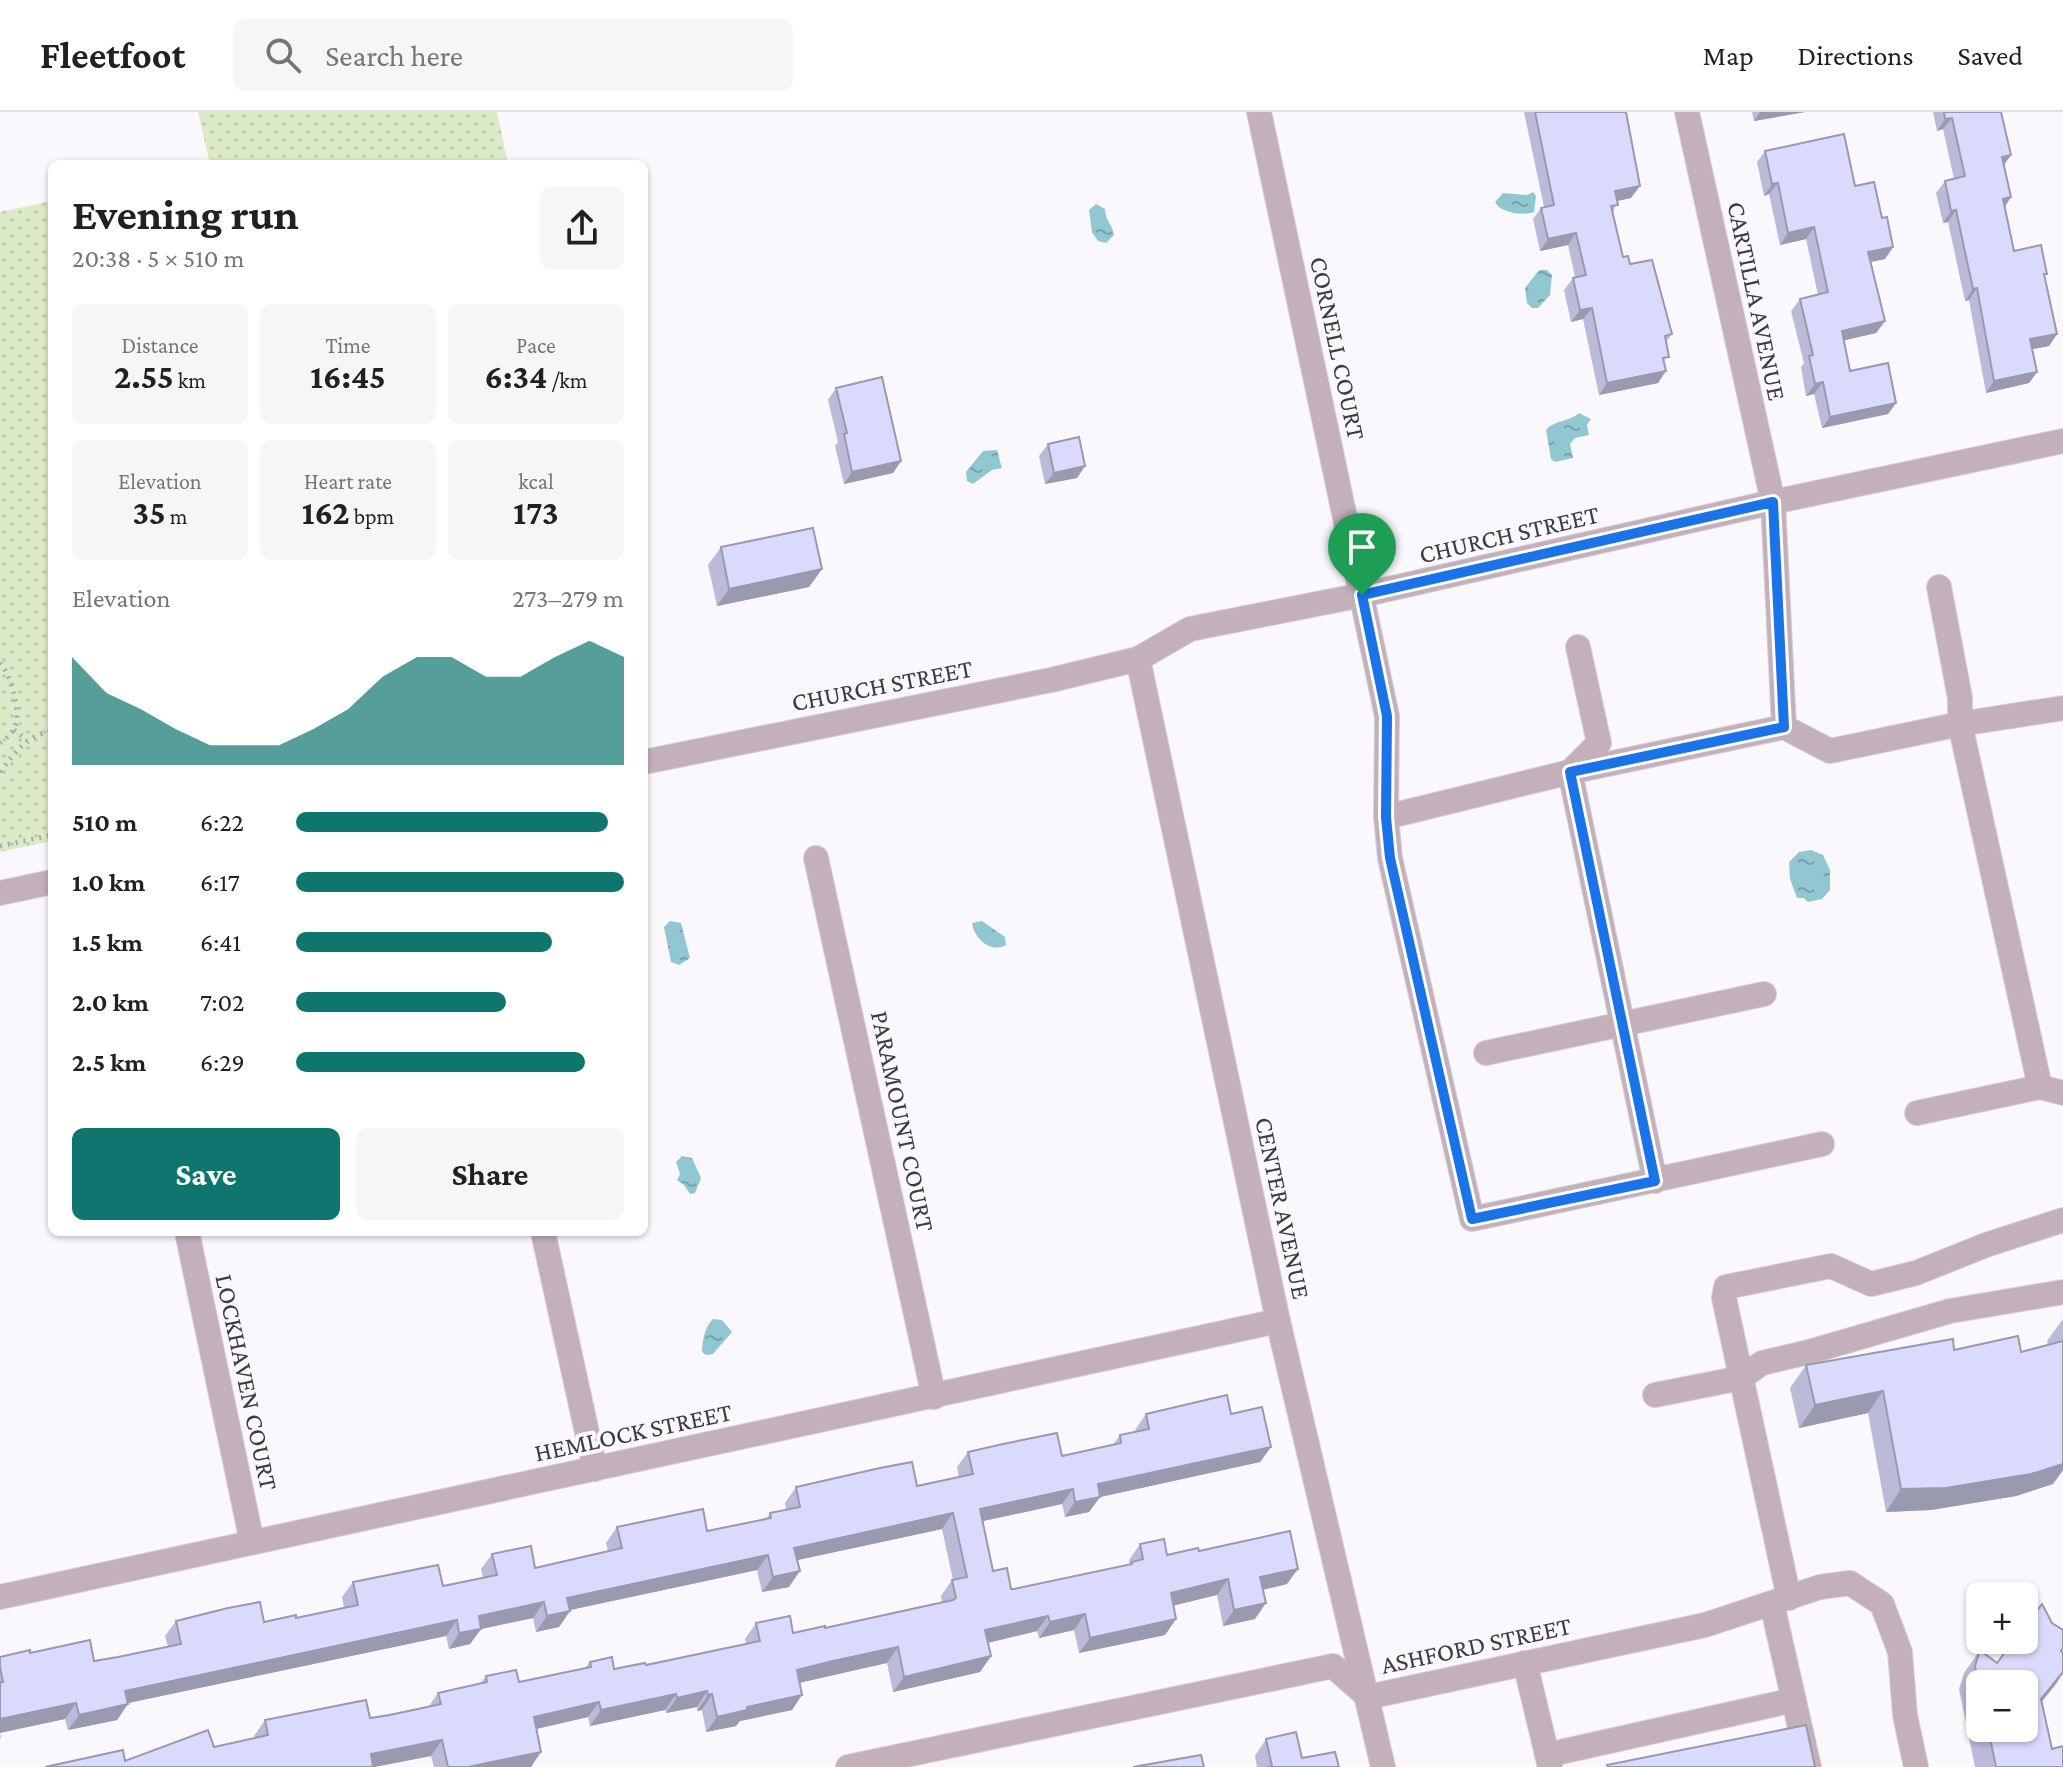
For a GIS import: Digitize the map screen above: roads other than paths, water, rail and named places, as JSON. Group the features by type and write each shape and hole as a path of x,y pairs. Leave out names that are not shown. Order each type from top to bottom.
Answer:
{"street":[{"name":"CORNELL COURT","path":"1259,112 1387,716 1386,817 1390,858 1472,1219 1655,1181"},
{"name":"CARTILLA AVENUE","path":"1687,112 1773,502 1784,727"},
{"name":"CHURCH STREET","path":"648,761 1051,680 1138,659 1190,629 1362,595 1773,502 2063,441"},
{"path":"1917,1113 2051,1090 1960,724 1960,698 1939,587"},
{"path":"1570,772 1599,743 1578,647"},
{"name":"CENTER AVENUE","path":"1138,659 1278,1321 1383,1767"},
{"path":"1386,817 1570,772 1784,727 1830,751 1960,724 2063,708"},
{"path":"1570,772 1655,1181 1822,1144"},
{"name":"PARAMOUNT COURT","path":"816,858 934,1397"},
{"path":"0,893 48,883"},
{"path":"1486,1053 1764,994"},
{"path":"1809,1767 1794,1700 1780,1601 1724,1298 1726,1287 1831,1266 1871,1284 1916,1273 1986,1245 2063,1220"},
{"name":"LOCKHAVEN COURT","path":"188,1236 252,1542"},
{"path":"544,1236 595,1469"},
{"path":"1655,1395 1741,1378 1762,1363 1950,1311 2063,1292"},
{"name":"HEMLOCK STREET","path":"0,1597 1278,1321"},
{"name":"ASHFORD STREET","path":"848,1767 1333,1666 1368,1697 1705,1625 1820,1587 1850,1583 1882,1604 1900,1652 1905,1715 1916,1767"},
{"path":"1525,1663 1549,1761 1794,1700"}],"water":[{"path":"1533,192 1536,196 1534,212 1512,213 1495,202 1503,193 1527,195"},
{"path":"1096,204 1105,209 1114,235 1106,243 1098,241 1092,232 1089,210"},
{"path":"1539,270 1547,270 1552,275 1550,295 1538,308 1532,308 1527,303 1525,288"},
{"path":"1579,413 1591,419 1587,425 1589,435 1575,438 1570,444 1573,458 1555,462 1551,459 1546,430"},
{"path":"997,450 1002,468 992,470 973,484 967,481 966,472 983,451"},
{"path":"1811,850 1823,855 1830,870 1830,890 1822,899 1808,902 1797,898 1790,879 1789,862 1799,852"},
{"path":"670,921 681,923 690,958 679,965 671,962 664,927"},
{"path":"982,921 1005,937 1006,945 989,946 979,939 972,923"},
{"path":"682,1156 692,1158 701,1178 695,1193 690,1194 677,1180 680,1174 676,1162"},
{"path":"713,1319 722,1320 732,1332 713,1354 706,1355 702,1352 703,1339"}]}
